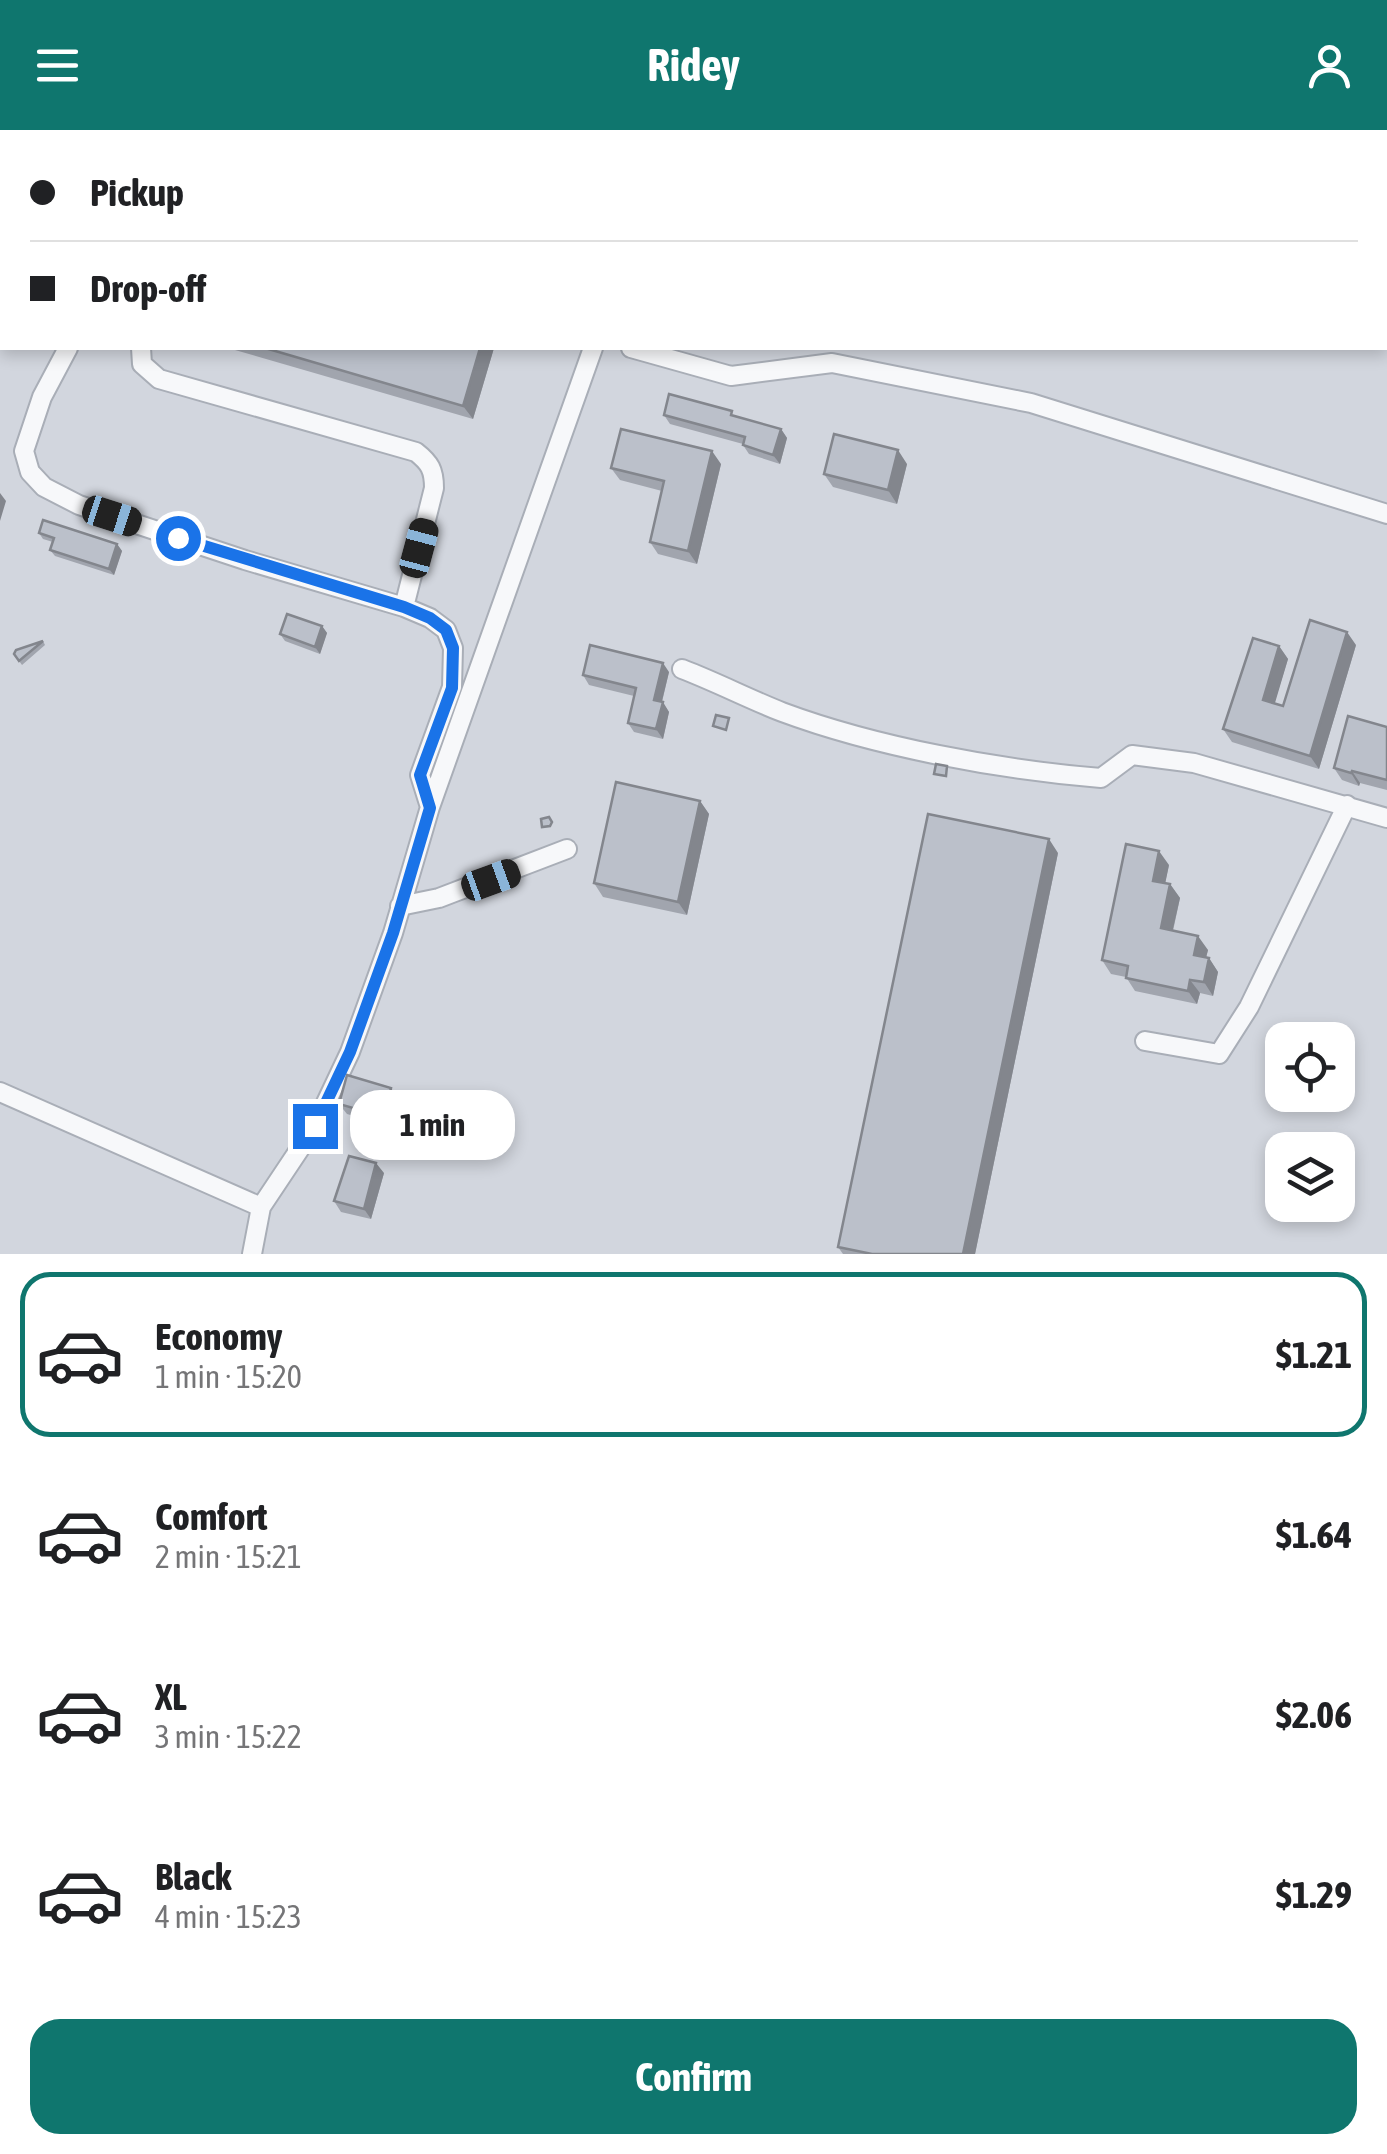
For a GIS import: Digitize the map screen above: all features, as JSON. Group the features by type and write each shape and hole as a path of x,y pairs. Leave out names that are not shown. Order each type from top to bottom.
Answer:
{"street":[{"path":"67,350 42,397 24,450 30,472 44,487 79,505 404,607 446,630 453,648 452,688 420,775 430,808"},
{"path":"141,350 142,364 159,379 416,452 428,462 434,473 434,488 404,607"},
{"path":"252,1254 261,1207 315,1126 350,1052 430,808 592,350"},
{"path":"637,350 731,376 832,364 1031,404 1387,514"},
{"path":"682,669 782,712 862,736 1006,766 1101,778 1132,754 1194,763 1387,818"},
{"path":"1145,1041 1219,1054 1256,994 1347,805"},
{"path":"400,906 439,898 567,850"},
{"path":"0,1092 261,1207"}],"shaded area":[{"path":"0,350 1387,350 1387,1254 0,1254"}],"building":[{"path":"272,350 479,350 463,406"},
{"path":"669,394 781,429 773,455 743,445 745,437 664,415"},
{"path":"621,429 712,451 688,551 650,542 664,481 611,468"},
{"path":"834,434 898,450 888,490 824,474"},
{"path":"43,520 117,544 109,569 50,550 54,538 39,533"},
{"path":"287,614 322,626 315,647 280,634"},
{"path":"1310,620 1347,632 1310,756 1223,729 1253,638 1279,646 1263,700 1283,706"},
{"path":"43,641 19,661 14,654 16,650"},
{"path":"590,645 663,663 654,700 663,702 656,729 628,723 636,688 583,675"},
{"path":"716,715 729,718 726,730 713,726"},
{"path":"1348,716 1387,727 1387,780 1334,768"},
{"path":"936,764 947,766 946,776 934,774"},
{"path":"616,782 700,801 678,902 594,883"},
{"path":"928,814 1049,839 963,1254 872,1254 838,1247"},
{"path":"549,817 550,826 542,827 541,819"},
{"path":"1126,844 1159,851 1153,881 1170,884 1161,928 1198,936 1194,955 1209,958 1204,982 1190,980 1188,991 1126,978 1128,966 1102,960"},
{"path":"347,1075 391,1088 384,1117 339,1104"},
{"path":"349,1156 376,1163 364,1209 334,1201"}],"route":[{"path":"178,538 404,607 446,630 453,648 448,704 420,775 430,808 393,933 350,1052 315,1126"}]}
